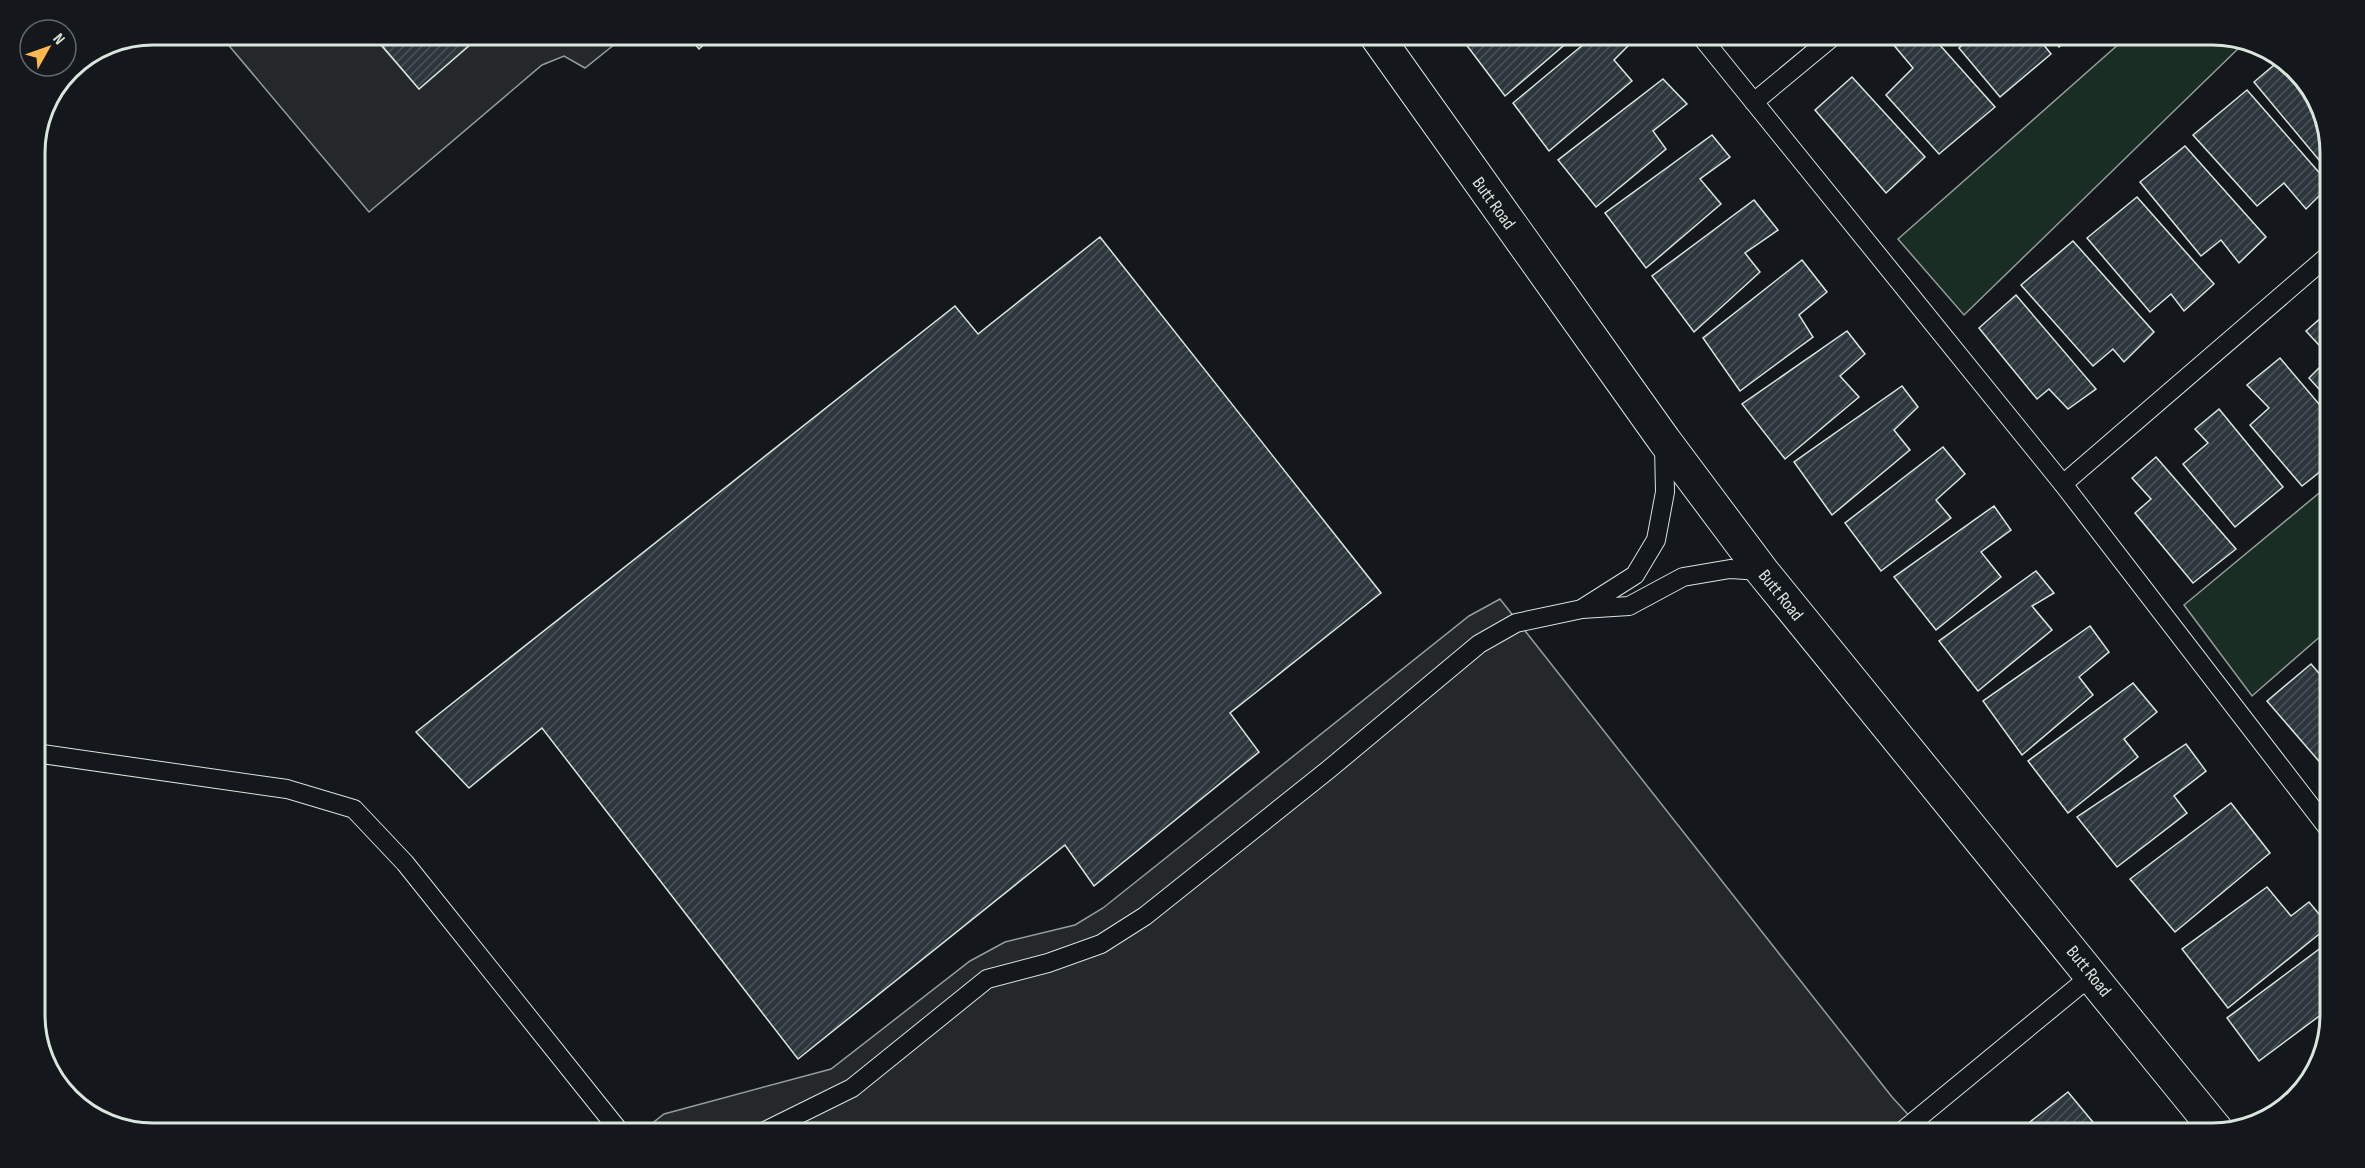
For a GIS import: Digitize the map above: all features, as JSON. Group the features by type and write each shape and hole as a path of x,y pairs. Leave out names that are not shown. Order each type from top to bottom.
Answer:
{"street":[{"name":"Butt Road","path":"1390,45 1664,440 1762,571 2211,1123"}],"lane":[{"path":"1708,45 2063,484 2320,818"},
{"path":"1754,102 1823,45"},
{"path":"2063,484 2320,263"},
{"path":"1582,609 1635,575 1656,540 1665,492 1664,440"},
{"path":"782,1123 852,1088 987,979 1048,963 1101,944 1145,916 1319,777 1479,644 1516,623 1582,609 1629,606 1683,577 1730,569 1762,571"},
{"path":"45,754 287,789 354,809 405,863 612,1123"},
{"path":"1913,1123 2092,975"}],"green space":[{"path":"2118,45 2212,45 2238,49 1964,315 1898,239"},
{"path":"2320,492 2320,637 2252,696 2184,605"}],"shaded area":[{"path":"228,45 381,45 419,89 470,45 614,45 585,68 564,56 542,65 369,212"},
{"path":"1500,599 1892,1097 1916,1123 653,1123 664,1114 831,1069 970,961 1005,942 1075,925 1103,908 1469,616"}],"building":[{"path":"381,45 470,45 419,89"},
{"path":"1467,45 1564,45 1505,96"},
{"path":"1583,45 1629,45 1614,60 1632,81 1549,151 1513,103"},
{"path":"1894,45 1940,45 1995,107 1939,154 1886,95 1913,68"},
{"path":"1962,45 2044,45 2051,54 2000,97 1959,48"},
{"path":"2274,65 2293,82 2309,105 2314,118 2318,132 2320,159 2319,160 2254,82"},
{"path":"1852,77 1925,157 1886,193 1815,110"},
{"path":"1663,79 1687,104 1653,131 1666,149 1596,207 1558,160"},
{"path":"2247,90 2320,174 2320,195 2306,209 2284,183 2257,206 2193,135"},
{"path":"1712,135 1730,157 1700,179 1721,204 1646,268 1605,213"},
{"path":"2185,146 2266,237 2239,263 2221,240 2201,256 2140,182"},
{"path":"2137,197 2214,284 2184,311 2171,294 2150,312 2087,238"},
{"path":"1754,200 1778,230 1745,253 1760,272 1694,332 1652,276"},
{"path":"1100,237 1381,593 1230,713 1259,752 1094,886 1065,845 798,1059 542,728 469,788 416,732 955,306 978,334"},
{"path":"2073,241 2154,332 2124,362 2113,349 2093,366 2021,285"},
{"path":"1802,260 1827,292 1799,315 1813,337 1740,391 1703,338"},
{"path":"2016,295 2096,389 2068,409 2049,389 2037,399 1979,328"},
{"path":"2320,319 2320,346 2306,331"},
{"path":"1847,331 1865,354 1840,376 1859,397 1785,459 1742,404"},
{"path":"2280,358 2320,405 2320,472 2302,486 2250,425 2269,408 2247,385"},
{"path":"2320,367 2320,390 2309,378"},
{"path":"1902,386 1918,407 1894,430 1910,450 1832,515 1794,462"},
{"path":"2219,409 2283,487 2235,527 2183,464 2208,443 2195,429"},
{"path":"1943,447 1965,474 1936,500 1951,518 1881,571 1845,523"},
{"path":"2156,457 2236,549 2193,583 2135,513 2151,499 2132,478"},
{"path":"1994,506 2011,530 1981,552 2001,577 1936,630 1894,577"},
{"path":"2036,571 2054,593 2032,606 2052,630 1978,691 1939,641"},
{"path":"2090,626 2109,652 2079,677 2093,695 2022,755 1983,701"},
{"path":"2311,664 2320,674 2320,762 2267,701"},
{"path":"2133,683 2157,712 2124,739 2138,757 2068,813 2028,761"},
{"path":"2186,744 2206,771 2174,796 2187,813 2117,867 2077,817"},
{"path":"2231,803 2270,853 2175,932 2130,879"},
{"path":"2267,887 2291,916 2309,902 2320,915 2320,933 2228,1008 2182,949"},
{"path":"2320,948 2320,1015 2259,1061 2227,1018"},
{"path":"2068,1092 2094,1123 2029,1123"}]}
